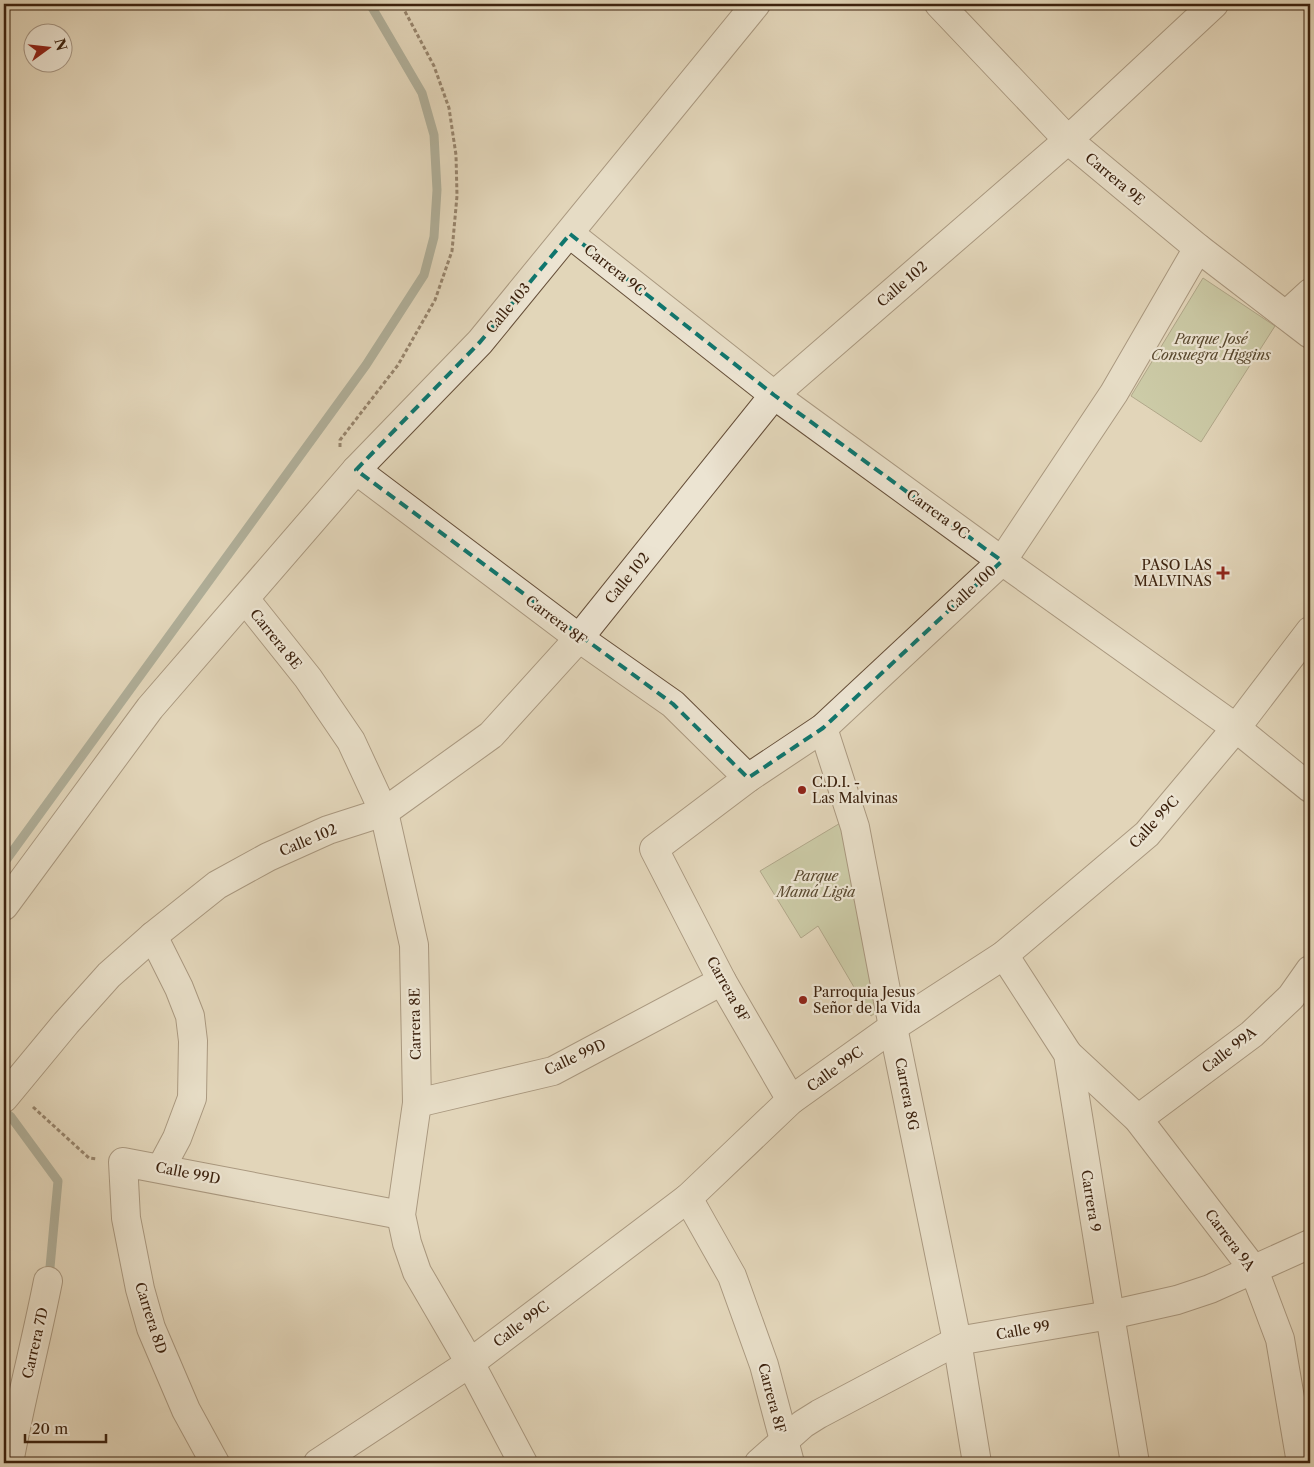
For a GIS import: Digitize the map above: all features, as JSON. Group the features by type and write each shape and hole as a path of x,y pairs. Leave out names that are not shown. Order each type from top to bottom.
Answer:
{"street":[{"name":"Calle 103","path":"4,906 150,708 356,470 480,342 756,4"},
{"name":"Carrera 9E","path":"939,4 1068,140 1198,248 1310,334"},
{"name":"Calle 102","path":"8,1093 108,975 217,885 268,858 328,830 384,812 491,735 579,638 774,395 1068,140 1214,4"},
{"name":"Carrera 9C","path":"570,234 774,395 1236,728 1310,788"},
{"name":"Calle 100","path":"654,849 748,778 823,728 1002,560 1114,393 1198,248"},
{"path":"1286,315 1310,292"},
{"name":"Carrera 8F","path":"356,470 579,638 673,704 748,778"},
{"name":"Carrera 8E","path":"245,599 308,678 351,741 384,812 414,945 417,1102 401,1215 416,1272 470,1363 523,1463"},
{"name":"Calle 99C","path":"318,1463 470,1363 688,1198 791,1100 893,1026 1004,955 1147,834 1236,728 1310,631"},
{"name":"Carrera 8G","path":"823,728 855,827 957,1341 977,1463"},
{"name":"Carrera 8F","path":"654,849 722,982 791,1100"},
{"path":"153,936 179,988 187,1009 193,1041 192,1098 177,1138 161,1168"},
{"name":"Carrera 9","path":"1004,955 1068,1054 1135,1463"},
{"name":"Calle 99A","path":"1128,1111 1252,1034 1291,998 1310,970"},
{"name":"Calle 99D","path":"417,1102 553,1070 722,982"},
{"name":"Carrera 9A","path":"1068,1054 1128,1111 1254,1270 1280,1339 1301,1463"},
{"path":"1078,1118 1128,1111"},
{"name":"Calle 99D","path":"123,1162 401,1215"},
{"name":"Carrera 8D","path":"123,1162 126,1218 140,1289 151,1328 186,1410 215,1463"},
{"name":"Carrera 8F","path":"688,1198 732,1276 764,1365 787,1453"},
{"name":"Calle 99","path":"758,1463 787,1453 803,1424 819,1414 957,1341 1110,1315 1177,1300 1202,1292 1310,1244"},
{"name":"Carrera 7D","path":"9,1463 18,1413 35,1347 48,1281"}],"path":[{"path":"356,470 340,449 340,440 398,364 435,300 452,251 457,196 456,155 448,108 434,66 402,4"},
{"path":"8,1093 89,1158 123,1162"}],"highlighted area":[{"path":"570,234 774,395 1002,561 823,728 748,778 673,704 356,470 480,342"}],"green space":[{"name":"Parque José Consuegra Higgins","path":"1203,278 1275,326 1201,442 1131,396"},
{"name":"Parque Mamá Ligia","path":"842,822 881,1009 871,1016 818,926 801,938 760,871"}],"waterway":[{"path":"4,863 366,365 424,275 434,237 437,190 434,135 422,93 370,4"},
{"path":"4,1111 11,1117 58,1181 49,1278"}],"place":[{"name":"PASO LAS MALVINAS","path":"1223,573"},
{"name":"C.D.I. - Las Malvinas","path":"802,790"},
{"name":"Parroquia Jesus Señor de la Vida","path":"803,1000"}]}
